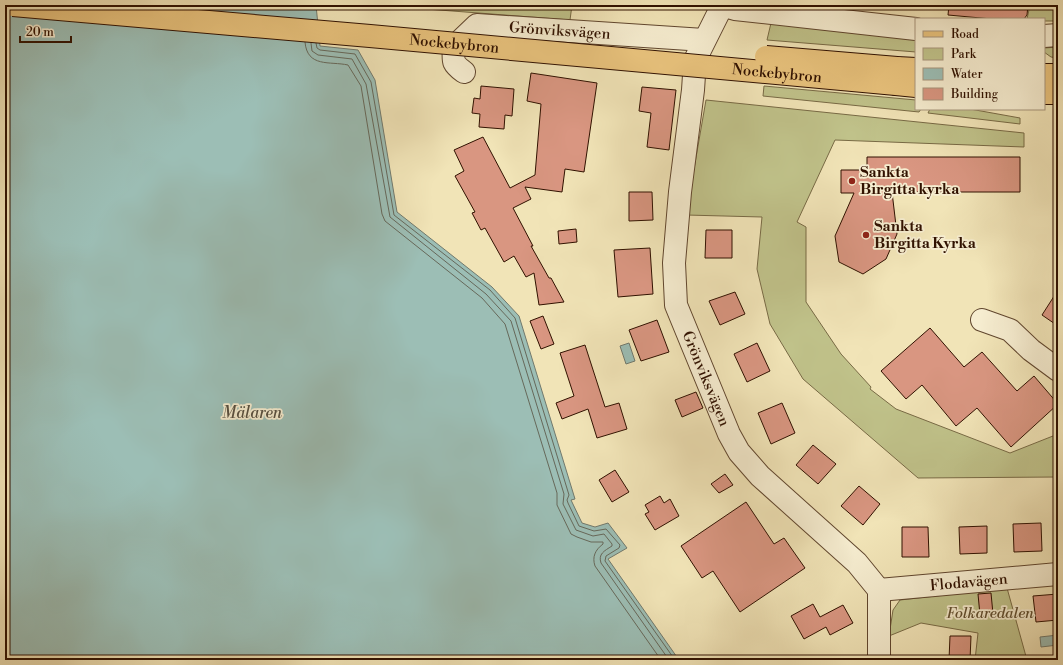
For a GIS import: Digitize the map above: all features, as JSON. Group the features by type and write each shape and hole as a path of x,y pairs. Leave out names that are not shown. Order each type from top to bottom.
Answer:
{"main road":[{"name":"Nockebybron","path":"13,5 362,35 906,77"},
{"name":"Nockebybron","path":"173,5 650,48 906,77"},
{"path":"1045,75 1058,75"},
{"path":"1045,93 1058,93"}],"street":[{"path":"726,7 915,29"},
{"name":"Grönviksvägen","path":"726,7 704,40 695,60 693,90 680,192 674,263 676,305 729,434 739,452 760,476 857,563 879,590"},
{"name":"Grönviksvägen","path":"464,72 455,65 453,60 454,47 477,25 704,40"},
{"path":"1045,36 1058,35"},
{"path":"982,320 1010,330 1031,350 1058,370"},
{"name":"Flodavägen","path":"879,590 1058,574"},
{"path":"879,590 879,660"}],"green space":[{"path":"374,5 572,5 570,20"},
{"path":"1030,5 1058,5 1058,21 1045,21 1045,18 1027,18"},
{"path":"771,23 915,38 915,52 767,40"},
{"path":"1058,47 1058,58 1051,57 1045,53 1045,48"},
{"path":"764,86 915,100 915,110 920,110 919,112 763,96"},
{"path":"706,100 1024,133 1024,147 835,140 797,222 806,227 806,302 841,354 871,387 870,389 896,409 1010,453 1058,434 1058,477 918,478 803,379 770,324 757,269 762,217 686,215"},
{"path":"930,110 976,110 1020,118 1020,124 928,113"},
{"name":"Folkaredalen","path":"1007,588 1027,660 975,660 978,633 921,623 889,636 893,610 900,600"}],"water":[{"name":"Mälaren","path":"5,5 316,5 320,46 358,50 375,80 397,212 492,287 519,316 575,499 571,500 582,523 595,527 608,523 627,548 608,559 679,660 5,660"},
{"path":"629,343 635,361 626,364 620,346"},
{"path":"1058,635 1058,645 1041,647 1040,637"}],"building":[{"path":"949,5 1028,5 1027,15 1025,18 981,18 948,15"},
{"path":"531,73 597,83 584,172 565,169 562,192 525,187 531,199 513,208 533,246 531,246 564,302 539,305 534,273 526,277 514,256 504,262 485,228 481,230 472,213 475,212 455,176 464,171 454,150 483,137 510,188 535,175 541,104 527,101"},
{"path":"481,86 514,89 512,116 505,115 504,129 479,127 480,114 472,113 474,98 480,99"},
{"path":"642,87 676,90 669,150 647,147 651,113 639,111"},
{"path":"867,157 1020,157 1020,192 892,192 897,234 886,259 863,274 839,262 835,236 854,193 841,193 841,170 867,170"},
{"path":"629,192 652,192 653,220 629,221"},
{"path":"576,229 577,242 559,244 558,231"},
{"path":"706,230 732,230 732,258 705,258"},
{"path":"650,248 653,294 618,297 614,250"},
{"path":"1058,290 1058,326 1042,315"},
{"path":"735,292 745,314 720,325 709,301"},
{"path":"543,316 554,344 541,349 530,321"},
{"path":"657,320 669,352 641,361 629,330"},
{"path":"930,328 964,367 982,352 1017,391 1034,376 1058,404 1011,447 977,408 956,426 922,385 906,399 881,371"},
{"path":"757,343 770,371 747,382 734,354"},
{"path":"585,345 605,407 619,403 627,429 597,438 588,409 562,419 556,403 574,396 560,353"},
{"path":"696,392 703,408 682,417 675,400"},
{"path":"782,403 795,433 771,444 758,413"},
{"path":"813,445 836,464 818,484 796,465"},
{"path":"615,470 629,492 612,502 599,480"},
{"path":"725,474 733,485 719,493 711,484"},
{"path":"859,486 880,504 863,525 841,506"},
{"path":"660,496 664,503 670,499 679,516 655,530 645,514 649,512 645,505"},
{"path":"746,502 774,544 784,538 805,568 740,612 713,571 702,578 681,546"},
{"path":"1041,523 1042,551 1014,552 1013,524"},
{"path":"987,526 987,553 960,554 959,527"},
{"path":"902,527 928,527 929,557 902,557"},
{"path":"991,593 993,614 980,615 978,594"},
{"path":"1058,594 1058,620 1036,622 1033,596"},
{"path":"813,604 820,617 843,605 853,623 830,635 826,627 804,639 791,616"},
{"path":"950,636 971,636 970,660 949,660"}],"place":[{"name":"Sankta Birgitta kyrka","path":"852,181"},
{"name":"Sankta Birgitta Kyrka","path":"866,235"}]}
